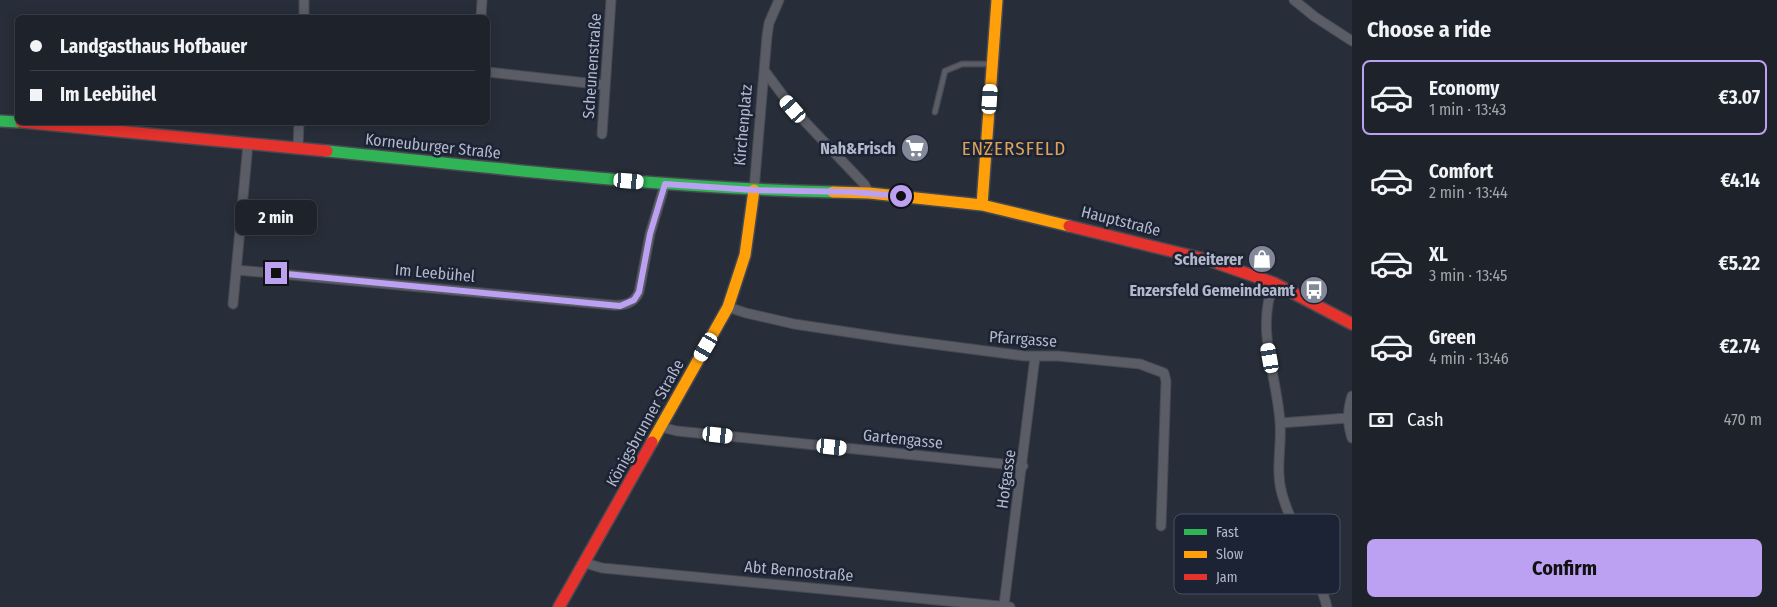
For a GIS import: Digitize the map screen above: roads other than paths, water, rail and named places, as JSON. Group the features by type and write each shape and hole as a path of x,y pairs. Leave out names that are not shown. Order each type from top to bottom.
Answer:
{"street":[{"path":"304,0 304,15"},
{"path":"481,15 482,0"},
{"name":"Scheunenstraße","path":"602,134 611,0"},
{"path":"764,70 769,23 779,0"},
{"path":"982,204 997,0"},
{"path":"1294,0 1315,17 1352,41"},
{"name":"Kirchenplatz","path":"754,190 764,70"},
{"name":"Kirchenplatz","path":"764,70 789,104 870,192"},
{"path":"490,72 605,85"},
{"name":"Korneuburger Straße","path":"0,121 15,122"},
{"name":"Korneuburger Straße","path":"51,125 539,173 754,190"},
{"path":"298,148 299,125"},
{"path":"233,304 248,144"},
{"name":"Im Leebühel","path":"237,270 620,306 630,302 639,292 650,234 665,184"},
{"path":"754,190 870,192"},
{"name":"Königsbrunner Straße","path":"559,607 728,307 745,255 754,190"},
{"name":"Hauptstraße","path":"870,192 982,204 1208,260 1274,283 1352,324"},
{"path":"1274,283 1268,300 1266,338 1280,424 1278,471 1281,491 1289,514"},
{"name":"Pfarrgasse","path":"728,307 794,324 1036,357 1058,356 1140,364 1164,373 1166,381 1161,526"},
{"name":"Hofgasse","path":"1007,606 1036,357"},
{"path":"1352,396 1348,410 1352,438"},
{"path":"1280,424 1348,418"},
{"name":"Gartengasse","path":"661,427 677,431 1023,466"},
{"name":"Abt Bennostraße","path":"585,563 602,568 1007,606"},
{"path":"1323,594 1327,607"}],"lane":[{"path":"935,112 942,76 947,69 962,64 992,64"}],"place":[{"name":"Nah&Frisch","path":"915,148"},
{"name":"Scheiterer","path":"1262,259"},
{"name":"Enzersfeld Gemeindeamt","path":"1314,290"}],"district":[{"name":"ENZERSFELD","path":"1014,148"}]}
